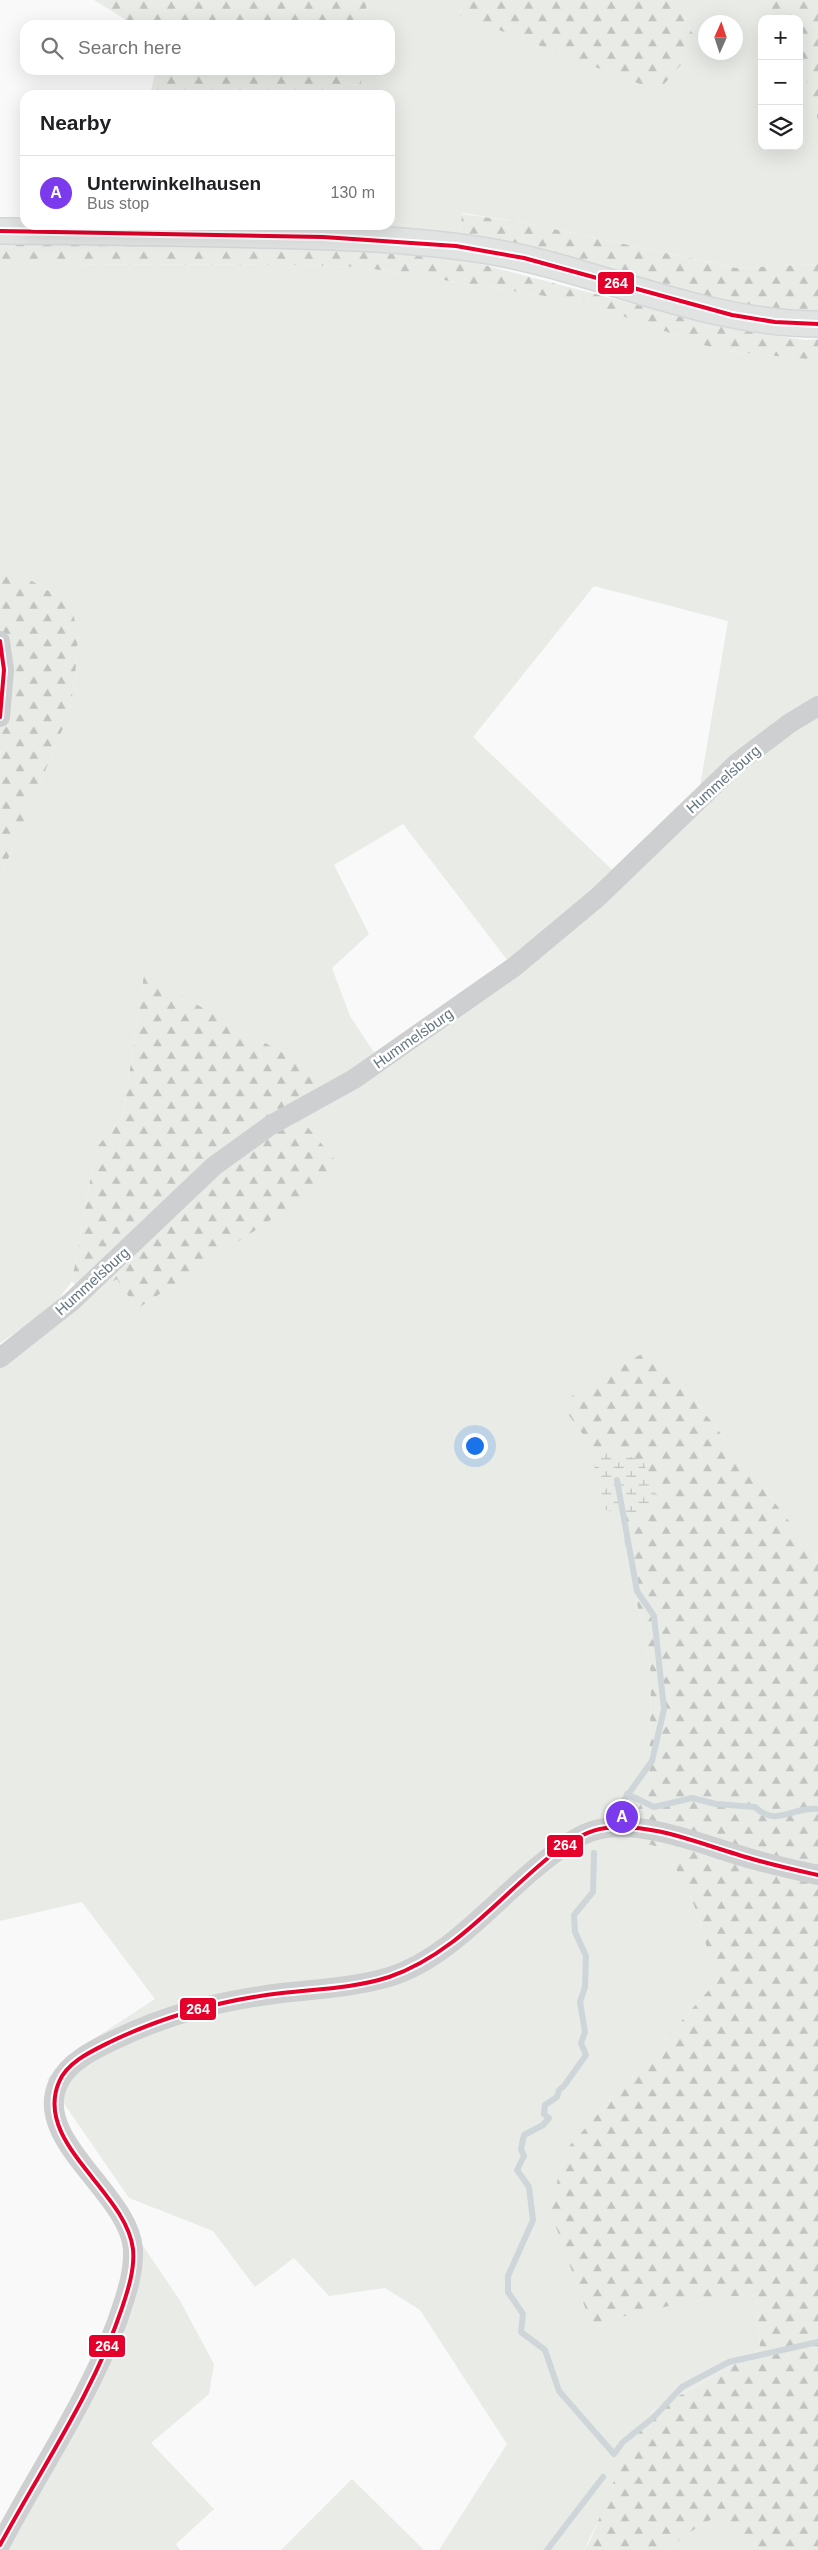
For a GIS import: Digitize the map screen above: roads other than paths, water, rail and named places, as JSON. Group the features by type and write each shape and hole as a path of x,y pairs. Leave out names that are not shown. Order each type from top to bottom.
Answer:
{"main road":[{"path":"0,231 198,233 370,239 445,245 523,258 730,314 776,322 818,324"}],"street":[{"path":"0,641 4,670 0,717"},
{"name":"Hummelsburg","path":"0,1358 70,1302 220,1161 271,1125 354,1079 514,967 598,897 737,763 818,706"},
{"path":"0,2545 95,2375 124,2301 132,2269 133,2250 129,2232 103,2189 65,2139 54,2109 57,2085 66,2071 85,2055 170,2015 226,2002 368,1982 392,1976 415,1966 445,1947 538,1864 572,1839 603,1828 632,1827 676,1836 756,1860 818,1875"}],"waterway":[{"path":"617,1480 637,1591 654,1616 664,1709 652,1761 619,1807"},
{"path":"627,1794 654,1807 692,1798 716,1804 755,1807 771,1816 785,1815 801,1810 818,1809"},
{"path":"594,1853 593,1892 574,1915 575,1932 586,1956 585,1987 580,2002 585,2032 581,2043 586,2055 564,2086 559,2090 557,2097 545,2105 544,2114 549,2118 543,2125 524,2135 521,2149 524,2156 517,2170 529,2187 533,2220 508,2276 508,2292 523,2314 521,2332 545,2350 559,2391 614,2454 623,2442 654,2417 682,2387 729,2362 818,2342"},
{"path":"547,2550 603,2477"}],"place":[{"name":"Unterwinkelhausen","path":"622,1817"}]}
